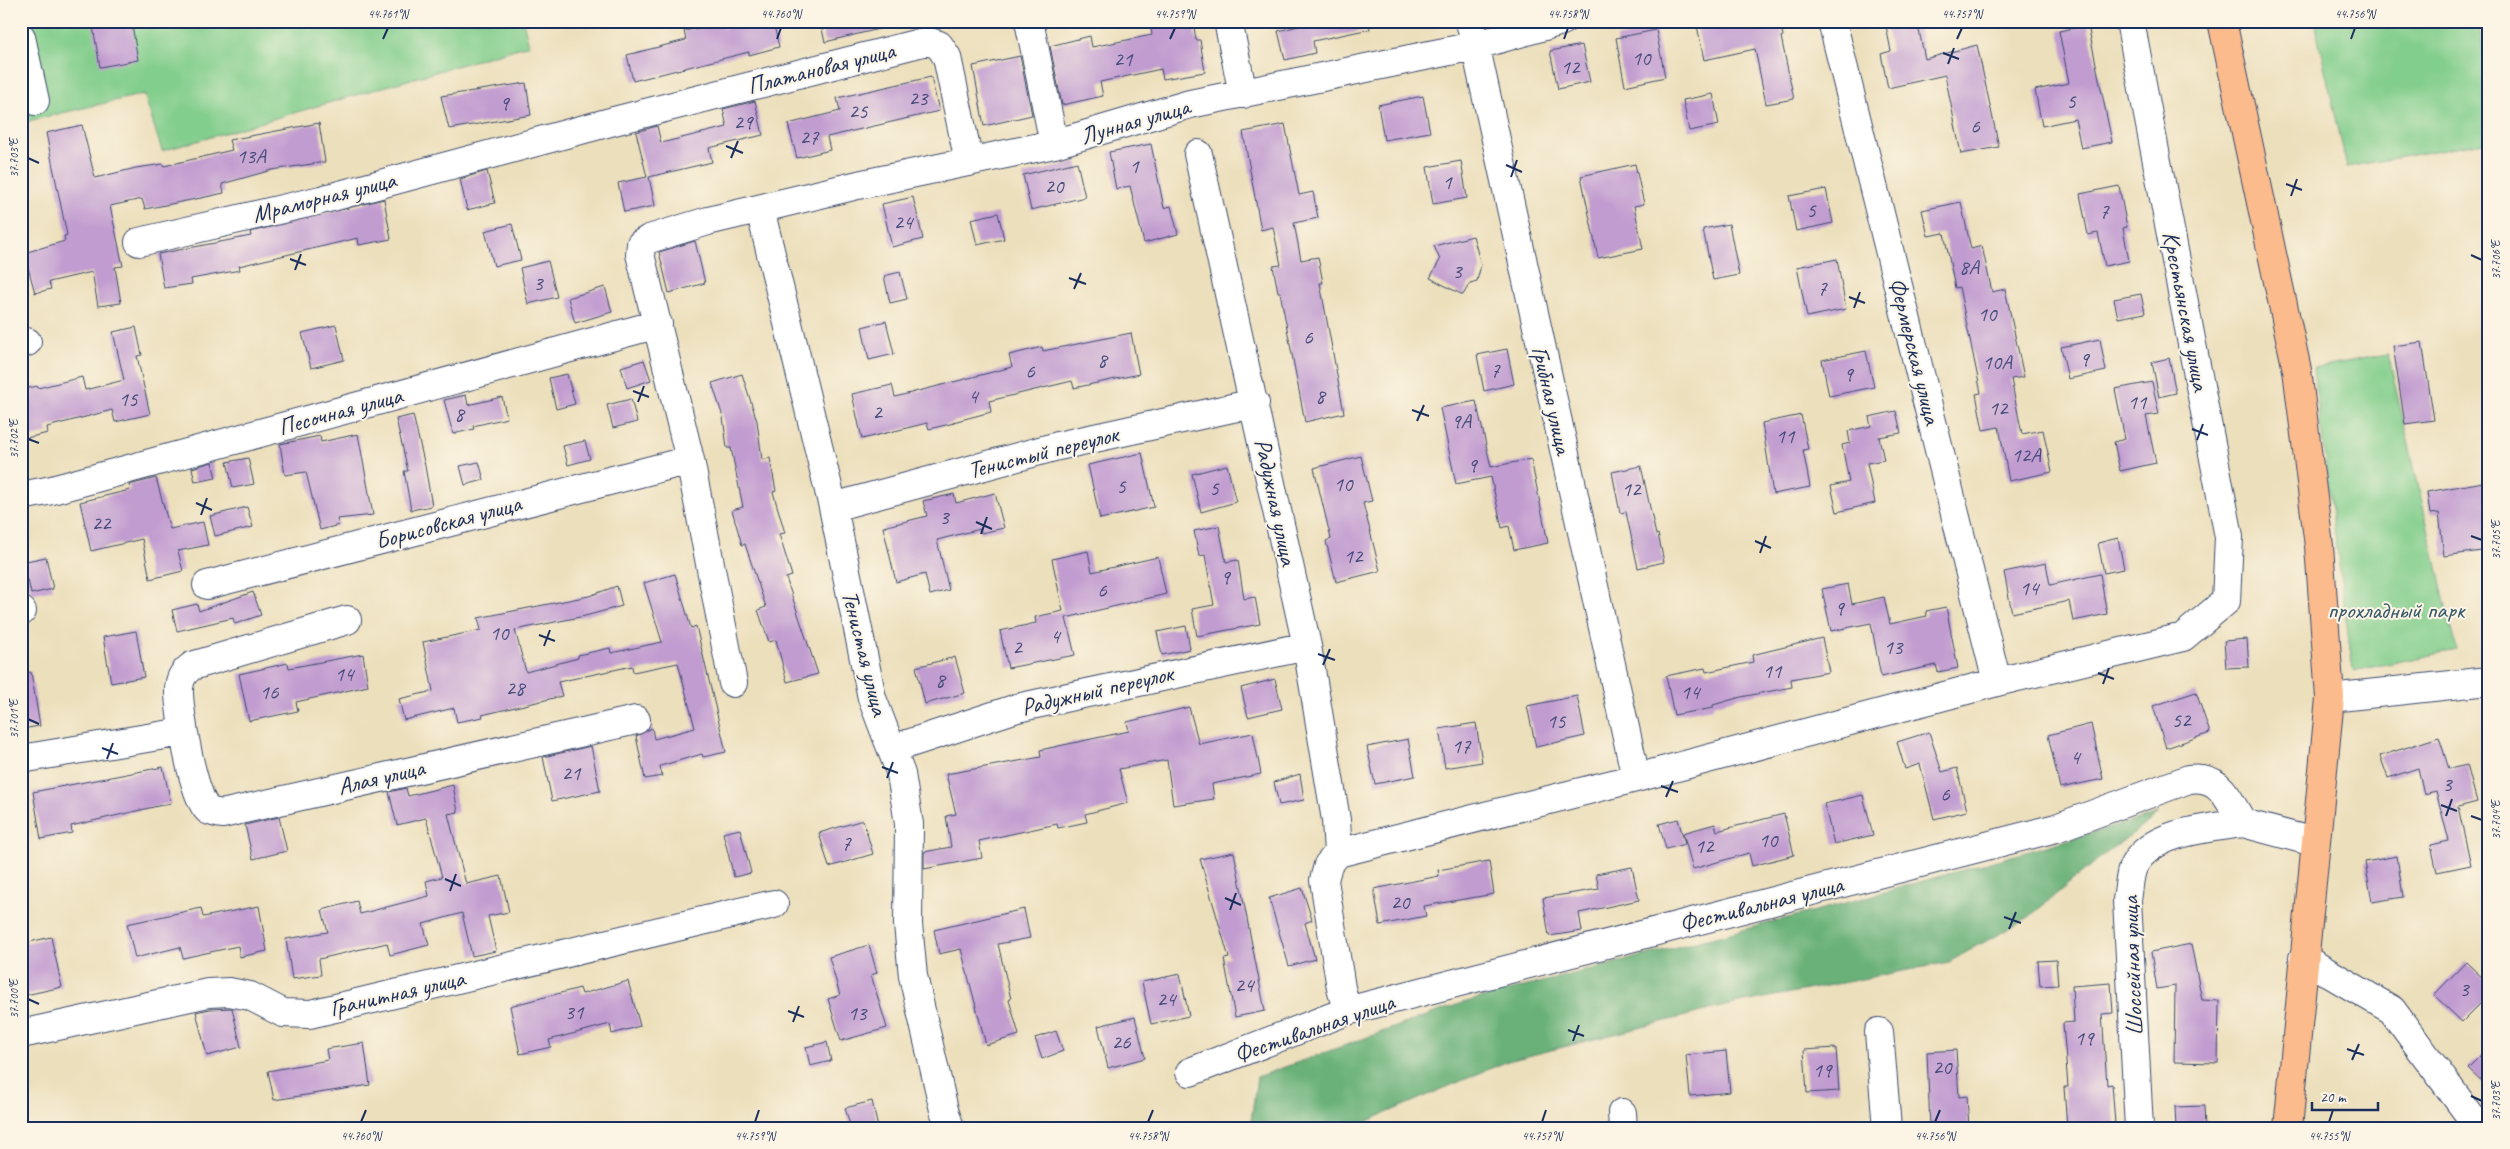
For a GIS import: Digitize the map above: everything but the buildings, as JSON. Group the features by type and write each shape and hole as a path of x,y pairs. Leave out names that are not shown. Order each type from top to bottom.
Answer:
{"main road":[{"path":"2222,21 2297,370 2319,546 2330,698 2314,842 2288,1128"}],"street":[{"path":"1029,21 1054,144"},
{"path":"1228,21 1243,94"},
{"name":"Лунная улица","path":"658,324 640,254 641,244 649,239 708,221 1054,144 1190,104 1243,94 1472,34 1562,21"},
{"name":"Фермерская улица","path":"1832,21 1997,682"},
{"name":"Крестьянская улица","path":"1997,682 2183,637 2226,601 2229,537 2130,21"},
{"name":"Грибная улица","path":"1472,34 1636,778"},
{"path":"21,37 25,74 35,101"},
{"name":"Платановая улица","path":"509,148 927,41 939,45 947,57 969,162"},
{"name":"Мраморная улица","path":"139,242 321,200 509,148"},
{"name":"Радужная улица","path":"1198,154 1255,403 1307,646 1336,820 1338,853"},
{"name":"Тенистая улица","path":"760,209 833,507 872,698 901,774 909,824 908,924 913,976 944,1110 950,1128"},
{"path":"658,324 690,460 733,683"},
{"name":"Песочная улица","path":"21,496 52,490 658,324"},
{"name":"Тенистый переулок","path":"833,507 1058,446 1255,403"},
{"name":"Борисовская улица","path":"207,585 690,460"},
{"name":"Алая улица","path":"347,620 192,666 182,674 179,688 183,732 199,798 208,810 222,814 636,720"},
{"name":"Радужный переулок","path":"892,749 1017,708 1307,646"},
{"path":"1347,1011 1341,988 1324,880 1328,865 1338,853 1636,778 1997,682"},
{"path":"2330,698 2489,682"},
{"path":"21,759 183,732"},
{"name":"Фестивальная улица","path":"1190,1072 1347,1011 2056,828 2189,779 2201,778 2212,780 2219,786 2243,823"},
{"path":"2243,823 2314,842"},
{"name":"Шоссейная улица","path":"2138,1128 2127,900 2133,866 2153,846 2183,832 2243,823"},
{"name":"Гранитная улица","path":"21,1034 208,993 229,992 250,996 283,1013 310,1014 774,904"},
{"path":"2303,958 2392,1010 2479,1128"},
{"path":"1879,1032 1887,1128"}],"green space":[{"path":"21,21 523,21 529,45 162,151 144,94 32,120 21,125"},
{"path":"2314,21 2477,21 2489,72 2489,141 2347,167"},
{"name":"прохладный парк","path":"2388,354 2456,650 2353,671 2313,368"},
{"path":"2159,814 2092,864 2029,917 1949,962 1729,1005 1508,1061 1351,1128 1250,1128 1257,1077 1462,1003 1849,902"}]}
